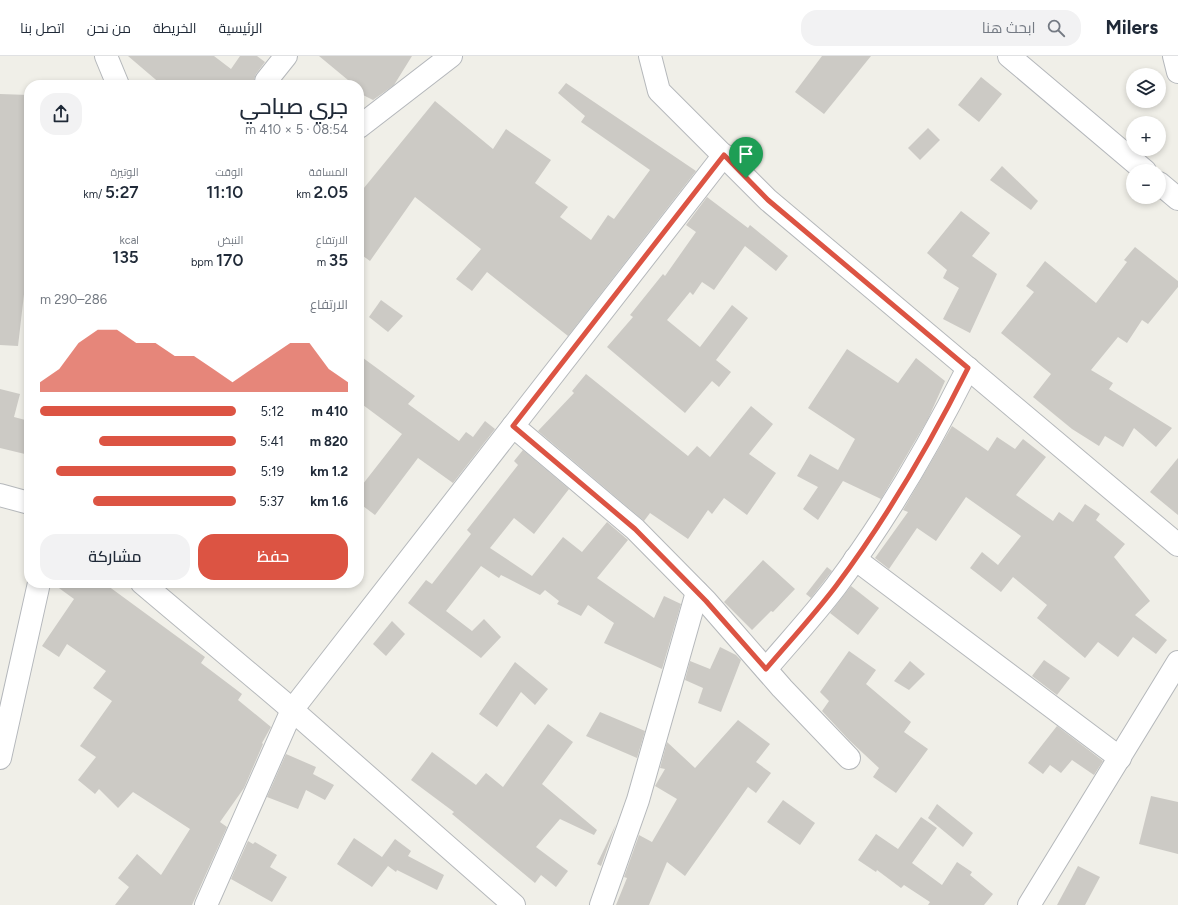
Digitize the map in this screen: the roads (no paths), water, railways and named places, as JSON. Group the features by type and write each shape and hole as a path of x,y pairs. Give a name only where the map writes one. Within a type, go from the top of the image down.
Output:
{"street":[{"path":"106,56 116,80"},
{"path":"267,80 286,56"},
{"path":"364,123 451,56"},
{"path":"650,56 659,91 768,200 1178,545"},
{"path":"1009,56 1137,164"},
{"path":"1174,56 1178,72"},
{"path":"206,905 292,710 724,155"},
{"path":"1166,189 1178,199"},
{"path":"766,669 836,586 855,559 936,433 968,368"},
{"path":"513,426 635,529 697,592 849,758"},
{"path":"0,495 24,502"},
{"path":"855,559 1120,758"},
{"path":"0,758 38,588"},
{"path":"148,588 292,710 514,905"},
{"path":"601,905 638,800 697,592"},
{"path":"1029,905 1178,662"}]}
